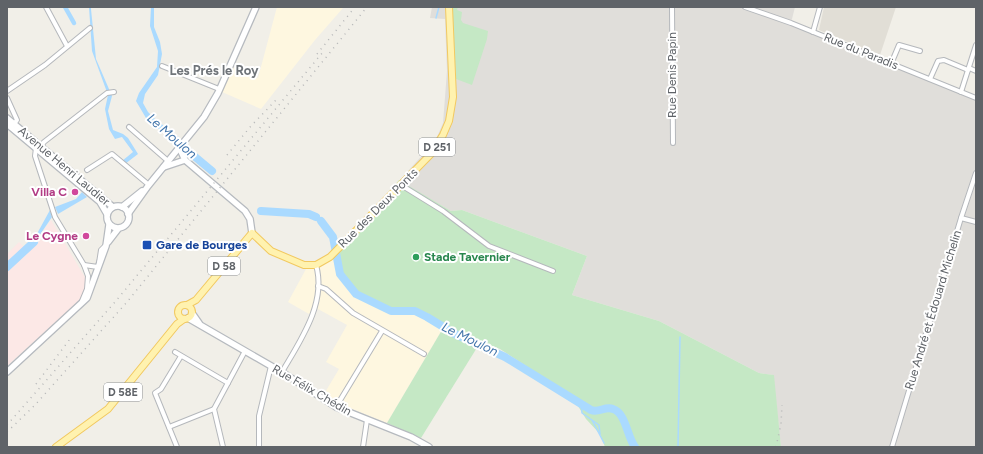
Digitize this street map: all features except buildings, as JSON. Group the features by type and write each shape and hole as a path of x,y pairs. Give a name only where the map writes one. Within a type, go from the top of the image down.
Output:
{"main road":[{"path":"128,214 148,185 204,117 219,90 256,7"},
{"name":"Rue des Deux Ponts","path":"316,265 330,257 434,151 441,141 449,121 453,98 449,7"},
{"name":"Avenue Henri Laudier","path":"7,118 100,202 108,214"},
{"name":"Avenue Henri Laudier","path":"7,124 113,207"},
{"path":"179,148 184,159 242,207 250,219 252,232 271,251 304,265 316,265"},
{"path":"169,160 184,159"},
{"path":"163,167 184,159"},
{"path":"106,246 109,224 107,219 108,214 113,207 123,206 142,193"},
{"path":"7,372 87,298 106,246 118,229 126,225 129,220 128,214 123,206"},
{"path":"109,224 118,229"},
{"name":"D 58","path":"187,313 252,232"},
{"name":"Rue Félix Chédin","path":"187,313 199,324 282,372 336,407 429,447"},
{"name":"D 58E","path":"56,447 108,409 187,313"}],"street":[{"path":"46,7 67,46"},
{"name":"Rue Denis Papin","path":"672,7 673,144"},
{"name":"Rue du Paradis","path":"745,7 813,32 976,98"},
{"path":"813,32 820,7"},
{"path":"7,91 46,65 90,28"},
{"path":"891,64 899,45 920,51"},
{"path":"961,92 976,45"},
{"path":"930,80 938,61 944,60 976,71"},
{"path":"162,66 219,90"},
{"path":"77,308 82,301 88,285 88,276 84,265 54,214 35,156 38,147 111,92"},
{"name":"Avenue Henri Laudier","path":"7,98 17,120 14,124"},
{"path":"129,127 169,160"},
{"path":"87,170 112,154 148,185"},
{"name":"Rue André et Édouard Michelin","path":"892,447 960,218 976,173"},
{"path":"79,179 83,174"},
{"path":"401,185 443,211 489,246 553,271"},
{"path":"960,218 976,222"},
{"path":"84,265 98,266"},
{"path":"282,372 312,316 318,286 316,265"},
{"path":"318,286 326,289 353,314 424,354"},
{"path":"336,407 382,331"},
{"path":"169,427 214,408 246,351"},
{"path":"175,352 228,383"},
{"path":"178,447 155,393 161,389 181,356"},
{"path":"259,447 259,416 271,366"},
{"path":"214,408 223,447"},
{"path":"363,447 367,420"}],"shaded area":[{"path":"277,7 343,8 315,40 261,109 222,92 233,67 258,78"},
{"path":"432,7 795,7 791,23 976,98 976,447 781,447 773,375 759,373 659,321 572,295 587,256 462,210 451,211 399,181 437,137 443,123 447,71 445,19 430,18"},
{"path":"824,7 896,7 880,55 819,30"},
{"path":"51,220 86,279 84,294 79,301 7,366 7,254 19,242 28,251 36,244 35,242"},
{"path":"336,253 338,266 356,294 383,308 398,311 415,311 442,330 387,423 350,408 324,394 339,369 326,362 347,325 318,309 309,314 288,302 306,269 318,268 324,265"}],"green space":[{"path":"452,7 458,7 457,10 462,12 461,20 463,23 488,31 487,39 472,85 456,79"},
{"path":"399,180 451,211 462,210 587,256 572,295 659,321 759,373 774,375 781,447 605,447 600,434 586,419 578,406 562,396 529,368 500,349 460,333 427,313 391,311 356,294 340,274 336,253"},
{"path":"442,330 478,346 421,438 387,423"}],"water":[{"path":"89,7 91,7 96,59 112,96 108,111 113,130 128,138 138,154 125,164 122,161 133,152 122,137 115,139 109,129 105,109 108,95 92,51"},
{"path":"151,7 154,7 154,27 160,42 162,54 158,75 145,94 143,103 148,112 156,120 180,138 176,144 146,118 136,101 139,93 157,67 158,51 150,26"},
{"path":"82,192 87,197 58,214 55,207 76,199"},
{"path":"50,210 52,217 35,242 36,243 28,251 26,249 33,241"}],"waterway":[{"path":"65,7 74,23"},
{"path":"436,18 439,7"},
{"name":"Le Moulon","path":"170,136 212,171"},
{"name":"Le Moulon","path":"261,211 309,214 316,217"},
{"name":"Le Moulon","path":"321,221 333,237 340,274 356,294 391,311 415,311 455,334 505,357 591,410 597,411 610,408 617,411 624,420 632,443 635,447"},
{"path":"7,267 34,242"},
{"path":"678,447 680,337"},
{"path":"581,404 582,413 599,425 600,434"},
{"path":"592,420 604,443"}],"railway":[{"path":"317,54 355,7"},
{"path":"7,432 35,405 127,302 367,7"},
{"path":"7,425 115,302 323,52"},
{"path":"227,155 251,126 276,100"},
{"path":"36,384 70,339"},
{"path":"776,447 781,424 782,405"}],"place":[{"name":"Villa C","path":"75,192"},
{"name":"Le Cygne","path":"86,236"},
{"name":"Gare de Bourges","path":"147,245"},
{"name":"Stade Tavernier","path":"416,257"}],"district":[{"name":"Les Prés le Roy","path":"214,70"}]}
